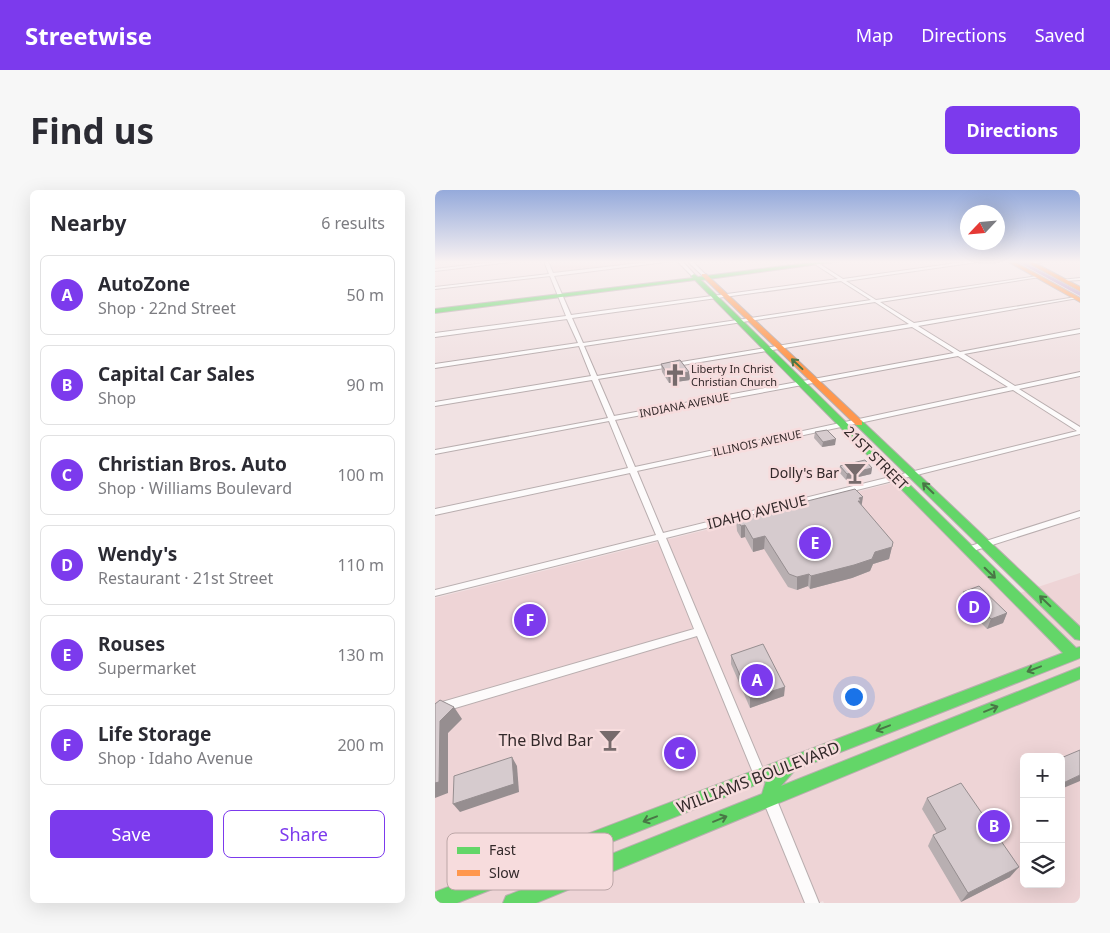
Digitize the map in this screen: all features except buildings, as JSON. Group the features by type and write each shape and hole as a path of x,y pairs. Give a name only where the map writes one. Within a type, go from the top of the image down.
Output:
{"street":[{"path":"435,310 557,294"},
{"path":"559,294 760,776"},
{"name":"21ST STREET","path":"717,294 744,320 779,347 1080,635"},
{"path":"435,335 740,294"},
{"path":"864,294 1080,431"},
{"path":"435,366 921,294"},
{"path":"435,404 593,376 913,325 1079,295"},
{"name":"21ST STREET","path":"744,320 767,349 967,550 1077,653"},
{"name":"INDIANA AVENUE","path":"435,452 1080,331"},
{"name":"ILLINOIS AVENUE","path":"435,512 1080,374"},
{"name":"IDAHO AVENUE","path":"435,593 1080,431"},
{"path":"967,550 1080,514"},
{"path":"435,709 699,631"},
{"name":"WILLIAMS BOULEVARD","path":"613,833 1077,653"},
{"path":"1056,682 1063,673 1080,666"},
{"name":"WILLIAMS BOULEVARD","path":"613,862 1080,673"},
{"path":"799,761 779,775 769,788 769,798 812,903"},
{"name":"WILLIAMS BOULEVARD","path":"435,902 466,890"},
{"name":"WILLIAMS BOULEVARD","path":"513,903 545,890"}],"shaded area":[{"path":"896,482 1008,597 1080,573 1080,903 824,903 823,901 818,903 435,903 435,598"}],"traffic: fast":[{"path":"435,311 570,294"},
{"path":"712,294 1073,654"},
{"path":"859,423 1080,635"},
{"path":"613,833 1080,652"},
{"path":"613,862 1080,673"},
{"path":"769,798 774,782 787,769"},
{"path":"435,902 466,890"},
{"path":"513,903 545,890"}],"traffic: slow":[{"path":"724,294 859,423"},
{"path":"1070,294 1080,300"}],"place":[{"name":"Liberty In Christ Christian Church","path":"675,375"},
{"name":"Dolly's Bar","path":"855,473"},
{"name":"Rouses","path":"815,543"},
{"name":"Wendy's","path":"974,607"},
{"name":"Life Storage","path":"530,620"},
{"name":"AutoZone","path":"757,680"},
{"name":"The Blvd Bar","path":"610,740"},
{"name":"Christian Bros. Auto","path":"680,753"},
{"name":"Capital Car Sales","path":"994,826"}]}
